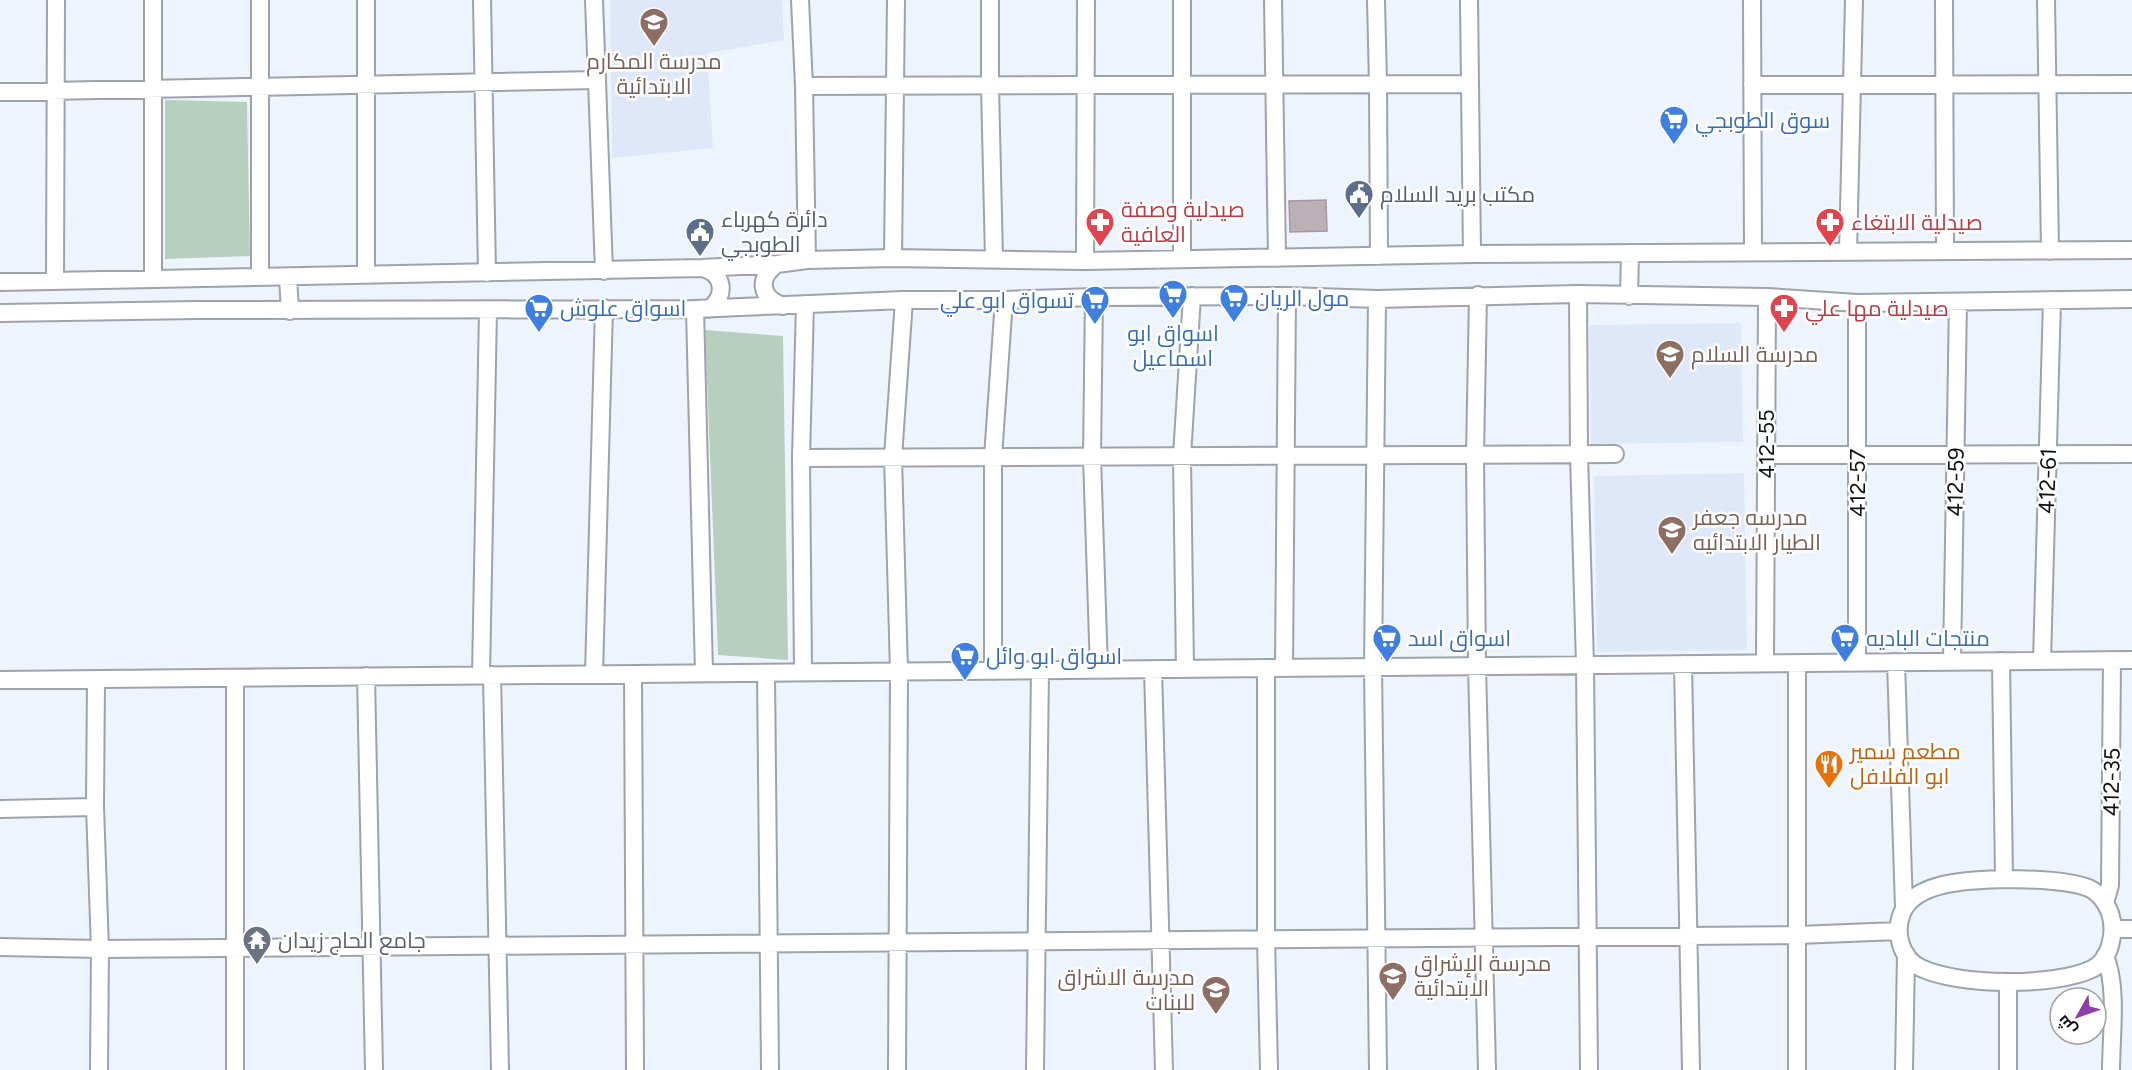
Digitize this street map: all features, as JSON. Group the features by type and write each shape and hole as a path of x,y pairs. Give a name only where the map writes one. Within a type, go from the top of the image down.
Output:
{"street":[{"path":"55,281 56,0"},
{"path":"153,0 153,279"},
{"path":"260,0 260,277"},
{"path":"366,0 366,275"},
{"path":"482,0 487,273"},
{"path":"594,0 604,271"},
{"path":"800,0 807,260"},
{"path":"893,258 896,0"},
{"path":"990,0 994,259"},
{"path":"1085,261 1086,0"},
{"path":"1182,0 1182,260"},
{"path":"1273,0 1277,258"},
{"path":"1376,0 1379,256"},
{"path":"1469,0 1472,254"},
{"path":"1752,0 1753,252"},
{"path":"1848,252 1854,0"},
{"path":"1944,0 1945,251"},
{"path":"2046,0 2050,250"},
{"path":"0,92 597,80"},
{"path":"804,86 1470,84"},
{"path":"1752,85 2132,84"},
{"path":"0,282 604,271 777,264 807,260 893,258 1085,261 1472,254 2132,250"},
{"path":"1629,296 1630,253"},
{"path":"777,264 764,278 764,287 767,296 774,303 783,306"},
{"path":"702,268 715,273 722,286 719,299 702,309"},
{"path":"288,277 290,311"},
{"path":"1578,294 1589,1070"},
{"path":"0,313 702,309 904,300 1192,296 1377,299 1578,294 1767,297 1857,303 2132,299"},
{"path":"1185,669 1182,456 1192,296"},
{"path":"1284,668 1287,296"},
{"path":"1478,296 1475,455 1477,666 1487,1070"},
{"path":"1094,297 1092,456 1099,670"},
{"name":"412-55","path":"1765,663 1767,297"},
{"path":"1377,299 1373,667 1378,1070"},
{"path":"897,1070 899,671 893,458 904,300"},
{"path":"993,670 993,457 1004,300"},
{"name":"412-61","path":"2042,661 2052,300"},
{"name":"412-59","path":"1952,662 1959,302"},
{"name":"412-57","path":"1857,303 1857,662"},
{"path":"803,672 801,458 805,304"},
{"path":"594,674 604,309"},
{"path":"702,309 704,673"},
{"path":"488,310 487,675 500,1070"},
{"path":"801,458 1616,454"},
{"path":"1766,455 2132,454"},
{"name":"412-35","path":"2105,903 2110,885 2112,660"},
{"path":"0,680 2132,660"},
{"path":"2001,661 2004,879"},
{"path":"1896,662 1904,907 1898,932 1906,954 1904,1070"},
{"path":"1797,663 1797,1070"},
{"path":"1683,664 1691,1070"},
{"path":"1266,668 1266,939 1269,1070"},
{"path":"1153,669 1164,1070"},
{"path":"1035,1070 1040,670"},
{"path":"766,673 771,1070"},
{"path":"633,674 635,1070"},
{"path":"366,676 374,1070"},
{"path":"235,678 233,948 235,1070"},
{"path":"96,679 94,807 100,949 99,1070"},
{"path":"0,809 94,807"},
{"path":"1904,907 1918,893 1927,889 1978,880 2049,881 2093,890 2105,903 2113,929 2110,947 2093,969 2040,980 2008,982 1975,980 1942,974 1921,968 1906,954"},
{"path":"2113,929 2132,929"},
{"path":"0,947 100,949 768,944 1898,932"},
{"path":"2105,956 2110,966 2113,987 2111,1070"},
{"path":"2008,982 2008,1070"}],"shaded area":[{"path":"610,0 782,0 784,40 707,53 713,148 612,158"},
{"path":"1741,323 1743,442 1591,444 1589,325"},
{"path":"1744,473 1747,650 1597,652 1594,476"}],"green space":[{"path":"165,100 247,102 250,256 165,259"},
{"path":"705,330 783,336 788,660 718,655"}],"building":[{"path":"1326,200 1327,231 1290,232 1289,201"}],"place":[{"name":"مدرسة المكارم الابتدائية","path":"654,48"},
{"name":"سوق الطوبجي","path":"1674,146"},
{"name":"مكتب بريد السلام","path":"1359,220"},
{"name":"صيدلية وصفة العافية","path":"1100,248"},
{"name":"صيدلية الابتغاء","path":"1830,248"},
{"name":"دائرة كهرباء الطوبجي","path":"700,258"},
{"name":"اسواق ابو اسماعيل","path":"1173,320"},
{"name":"مول الريان","path":"1234,324"},
{"name":"تسواق ابو علي","path":"1095,326"},
{"name":"اسواق علوش","path":"539,334"},
{"name":"صيدلية مها علي","path":"1784,334"},
{"name":"مدرسة السلام","path":"1670,380"},
{"name":"مدرسه جعفر الطيار الابتدائيه","path":"1672,556"},
{"name":"اسواق اسد","path":"1387,664"},
{"name":"منتجات الباديه","path":"1845,664"},
{"name":"اسواق ابو وائل","path":"965,682"},
{"name":"مطعم سمير ابو الفلافل","path":"1829,790"},
{"name":"جامع الحاج زيدان","path":"257,966"},
{"name":"مدرسة الإشراق الابتدائية","path":"1393,1002"},
{"name":"مدرسة الاشراق للبنات","path":"1216,1016"}]}
